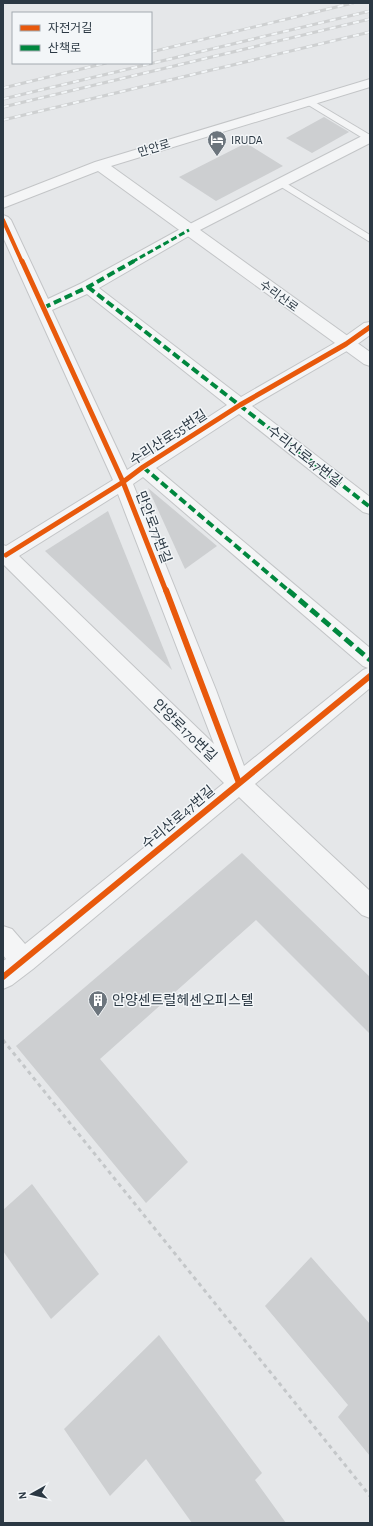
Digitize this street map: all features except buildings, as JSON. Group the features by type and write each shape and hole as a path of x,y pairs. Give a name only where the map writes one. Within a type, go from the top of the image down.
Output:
{"street":[{"name":"만안로","path":"3,203 100,165 370,83"},
{"path":"43,308 88,287 189,230 369,138"},
{"name":"수리산로","path":"100,165 370,360"},
{"name":"만안로77번길","path":"3,220 104,436 205,690 239,783"},
{"path":"88,287 240,405"},
{"name":"수리산로55번길","path":"4,553 123,482 143,467 240,405 346,344 370,327"},
{"name":"수리산로47번길","path":"240,405 370,507"},
{"path":"143,467 370,660"},
{"name":"안양로170번길","path":"4,553 239,783 370,906"},
{"name":"수리산로47번길","path":"3,977 370,676"},
{"path":"3,937 24,961"}],"lane":[{"path":"308,101 369,138"},
{"path":"281,183 370,239"}],"path":[{"path":"3,1040 370,1496"}],"railway":[{"path":"152,52 353,3"},
{"path":"152,63 370,11"},
{"path":"3,107 370,19"},
{"path":"3,120 370,32"},
{"path":"3,88 102,64"},
{"path":"3,99 149,64"}],"marked path":[{"path":"43,308 88,287 189,230"},
{"path":"88,287 370,507"},
{"path":"143,467 370,660"}],"cycle path":[{"path":"3,220 123,482 205,690 239,783"},
{"path":"6,555 123,482 143,467 240,405 346,344 370,327"},
{"path":"3,977 370,676"}],"place":[{"name":"IRUDA","path":"217,157"},
{"name":"안양센트럴헤센오피스텔","path":"98,1017"}]}
